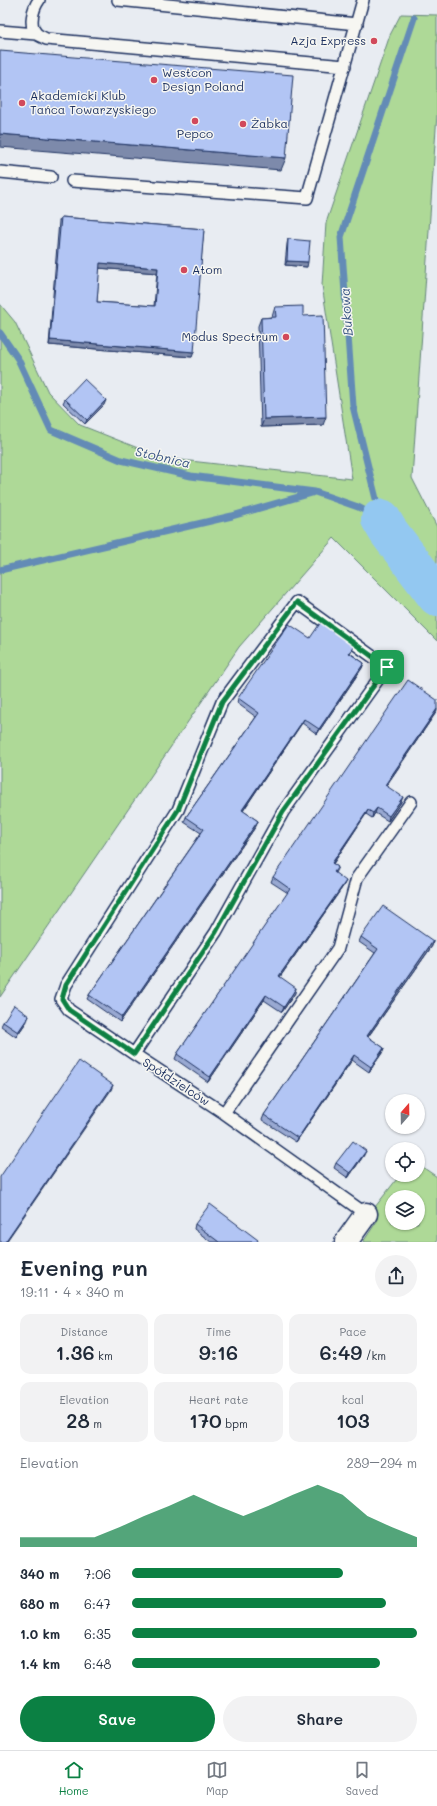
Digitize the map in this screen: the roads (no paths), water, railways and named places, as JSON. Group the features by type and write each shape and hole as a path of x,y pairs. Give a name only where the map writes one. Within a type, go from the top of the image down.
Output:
{"street":[{"name":"Spółdzielców","path":"346,1242 366,1214"}],"lane":[{"path":"36,34 33,27 33,19 34,7 38,0"},
{"path":"118,0 357,24"},
{"path":"72,181 307,198 363,0"},
{"path":"0,31 36,34 46,38 345,66"},
{"path":"0,172 51,176"},
{"name":"Spółdzielców","path":"134,1054 216,932 283,812 387,667 297,602 222,702 178,810 66,985 62,999 69,1010 134,1054 224,1113 366,1214"},
{"path":"224,1113 338,948 357,878 411,802"}],"waterway":[{"name":"Bukowa","path":"381,519 353,406 341,237 414,18"},
{"name":"Stobnica","path":"0,333 18,359 51,430 121,460 191,476 315,492 358,507 381,519"},
{"path":"0,570 232,516 312,493"},
{"name":"Bukowa","path":"381,519 388,531 437,596"}],"place":[{"name":"Azja Express","path":"374,41"},
{"name":"Westcon Design Poland","path":"154,80"},
{"name":"Akademicki Klub Tańca Towarzyskiego","path":"22,103"},
{"name":"Pepco","path":"195,121"},
{"name":"Żabka","path":"243,124"},
{"name":"Atom","path":"184,270"},
{"name":"Modus Spectrum","path":"286,337"}]}
